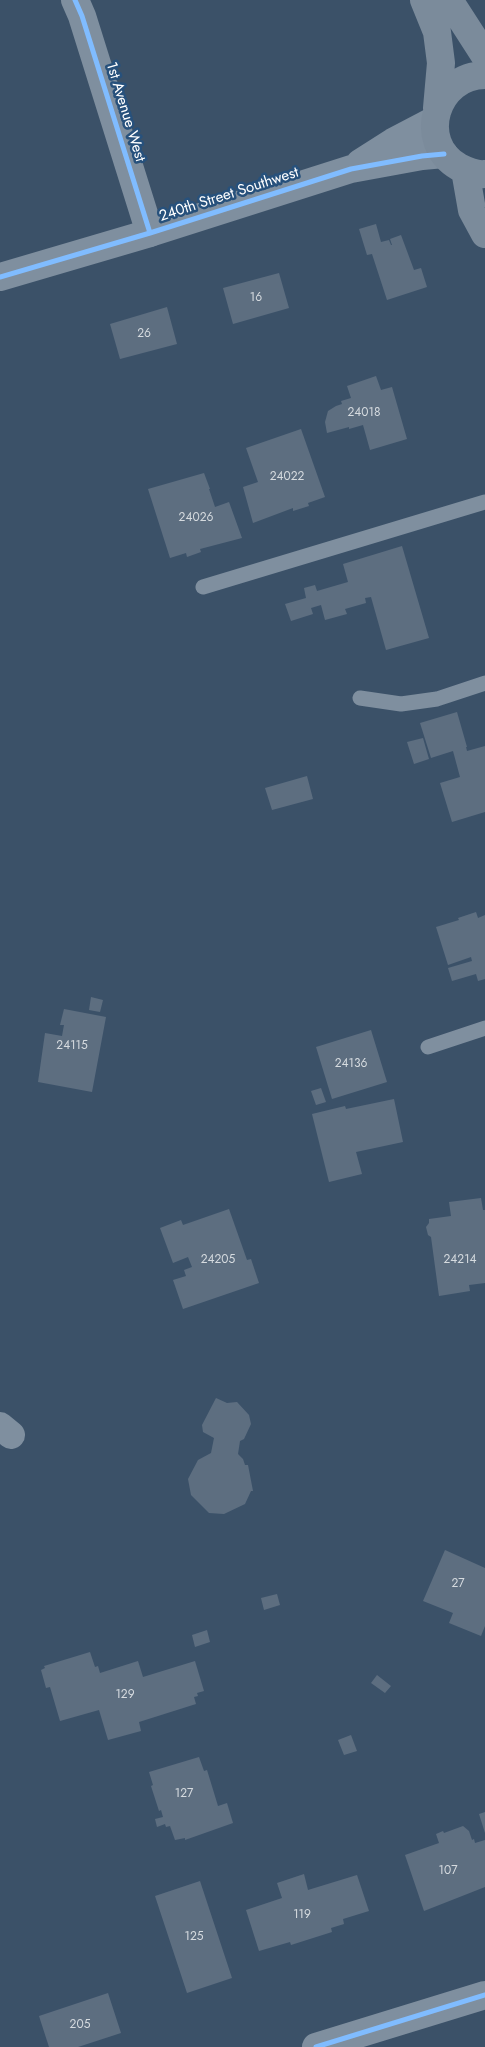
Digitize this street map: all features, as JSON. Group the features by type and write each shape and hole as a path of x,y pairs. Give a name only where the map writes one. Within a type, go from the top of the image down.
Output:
{"main road":[{"path":"424,0 437,32 441,64 436,115 438,144 465,166 472,210 485,234"},
{"path":"449,0 485,56"},
{"path":"436,115 443,96 454,85 467,77 485,75"}],"street":[{"name":"1st Avenue West","path":"75,0 82,16 150,233"},
{"path":"350,169 436,115"},
{"path":"350,169 422,156 465,166"},
{"name":"240th Street Southwest","path":"0,277 150,233 350,169"},
{"path":"316,2047 485,1995"}],"lane":[{"path":"203,587 485,502"},
{"path":"360,698 401,704 436,699 485,683"},
{"path":"428,1046 485,1028"}],"building":[{"path":"376,224 381,242 389,240 392,245 390,239 401,235 414,270 421,268 427,287 387,300 372,254 367,255 359,229"},
{"path":"279,273 289,308 233,324 223,288"},
{"path":"167,307 177,344 120,359 110,324"},
{"path":"376,376 381,390 392,387 407,439 370,450 363,425 327,433 325,422 328,411 342,404 341,401 351,398 347,386"},
{"path":"301,429 325,497 308,503 309,506 293,511 293,508 253,523 243,487 258,482 246,448"},
{"path":"204,473 215,507 229,502 242,538 200,549 201,552 187,557 186,553 170,558 148,489"},
{"path":"402,546 429,638 386,650 371,597 365,598 366,603 345,609 347,614 325,620 321,605 311,608 313,614 291,621 285,604 306,598 304,588 315,585 317,591 348,582 343,564"},
{"path":"457,712 467,751 485,746 485,812 452,822 440,783 460,777 453,751 431,758 420,723"},
{"path":"423,738 429,759 414,764 407,742"},
{"path":"307,776 313,799 272,810 265,788"},
{"path":"476,912 478,918 485,915 485,979 478,981 476,974 452,981 448,968 472,961 471,957 448,965 436,927 459,920 458,918"},
{"path":"91,997 103,1000 100,1012 89,1010"},
{"path":"64,1009 106,1017 92,1092 38,1082 45,1033 62,1036 64,1025 60,1025"},
{"path":"371,1030 387,1082 332,1099 316,1047"},
{"path":"321,1088 326,1102 316,1105 311,1091"},
{"path":"394,1099 403,1142 356,1152 362,1174 329,1182 312,1114 345,1106 346,1109"},
{"path":"481,1198 483,1210 485,1210 485,1283 469,1285 470,1291 439,1296 431,1237 428,1235 426,1227 429,1219 451,1216 449,1202"},
{"path":"229,1209 247,1260 251,1259 259,1283 183,1309 173,1280 186,1276 184,1270 192,1267 188,1257 173,1263 160,1228 181,1220 183,1225"},
{"path":"216,1398 227,1403 237,1402 249,1415 251,1424 244,1439 240,1441 238,1454 243,1459 245,1465 248,1465 253,1491 251,1491 245,1504 224,1514 209,1513 191,1495 188,1479 198,1460 211,1453 214,1438 203,1432 202,1425"},
{"path":"445,1550 485,1568 485,1626 481,1636 449,1623 453,1613 423,1601"},
{"path":"277,1594 280,1605 264,1610 261,1598"},
{"path":"207,1630 210,1642 195,1647 192,1635"},
{"path":"90,1652 95,1667 98,1666 100,1673 138,1661 143,1677 195,1661 204,1691 197,1693 198,1696 194,1697 196,1704 139,1722 141,1731 108,1740 99,1710 60,1721 50,1687 46,1688 41,1670 45,1668 44,1666"},
{"path":"377,1675 391,1686 385,1693 371,1683"},
{"path":"351,1735 357,1751 344,1755 338,1740"},
{"path":"199,1757 204,1771 207,1770 218,1806 227,1803 233,1823 185,1840 185,1838 175,1840 170,1826 166,1827 165,1824 157,1827 155,1819 163,1817 161,1810 159,1811 151,1786 153,1785 149,1772"},
{"path":"485,1812 485,1833 479,1814"},
{"path":"463,1826 469,1831 475,1843 485,1840 485,1887 424,1911 405,1855 439,1843 436,1834"},
{"path":"304,1874 308,1890 357,1875 369,1911 343,1919 344,1924 331,1928 332,1932 291,1945 290,1942 259,1951 246,1910 282,1898 277,1883"},
{"path":"200,1881 232,1978 187,1993 155,1896"},
{"path":"108,1993 121,2033 78,2047 49,2047 39,2016"}],"cycle path":[{"path":"75,0 82,16 150,233"},
{"path":"0,277 150,233 351,169 422,156 444,154"},
{"path":"316,2047 485,1995"}]}
